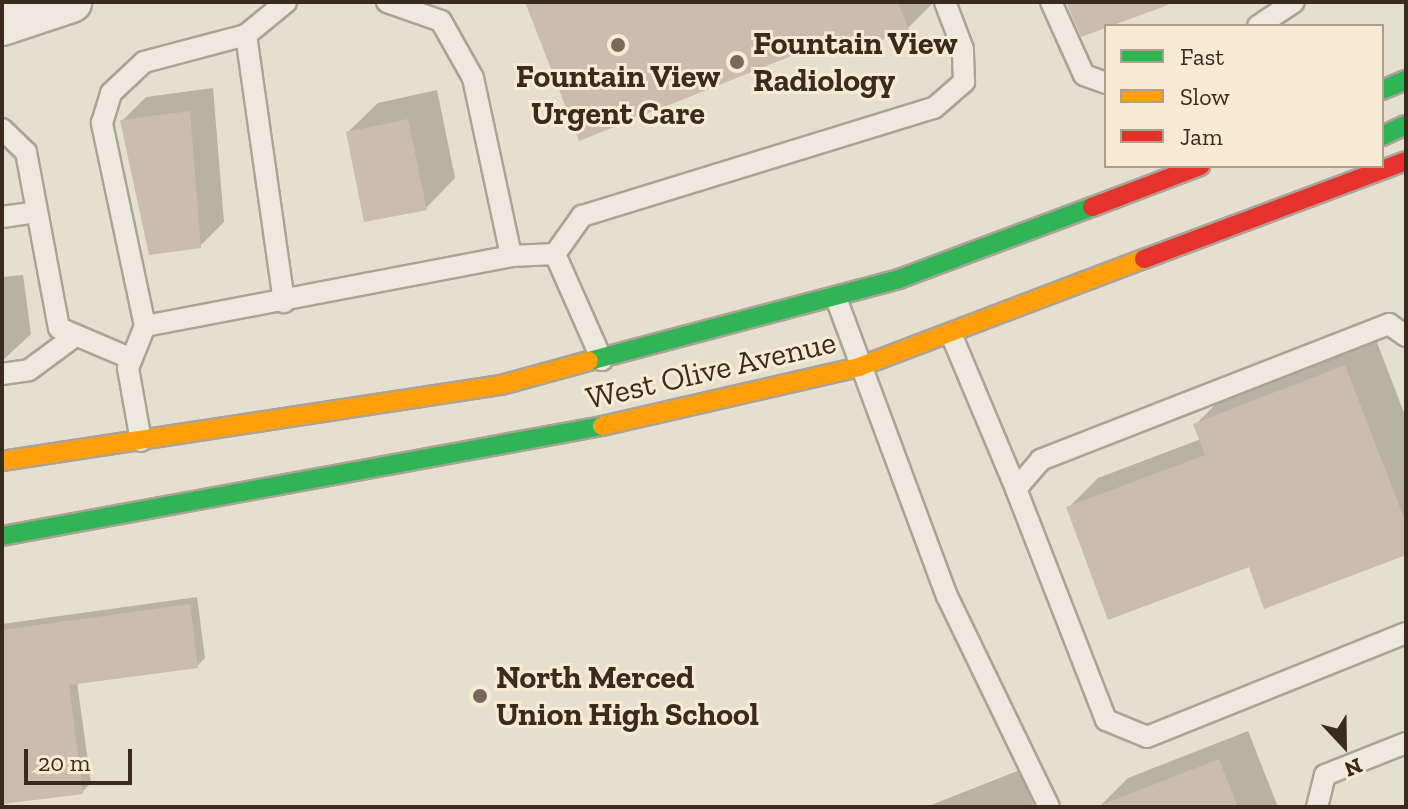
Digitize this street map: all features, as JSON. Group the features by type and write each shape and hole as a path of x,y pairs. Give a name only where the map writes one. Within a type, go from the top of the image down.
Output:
{"main road":[{"path":"1384,89 1406,80"},
{"path":"1384,135 1406,125"},
{"name":"West Olive Avenue","path":"2,536 572,433 859,367 1259,222 1406,161"},
{"name":"West Olive Avenue","path":"2,461 501,385 836,298 1194,168"},
{"path":"1259,222 1290,182"}],"street":[{"path":"2,25 71,2"}],"lane":[{"path":"141,441 132,359 145,326 102,123 111,93 144,62 246,35 286,2"},
{"path":"387,2 441,21 473,78 511,256"},
{"path":"555,254 582,216 934,108 964,82 963,49 945,2"},
{"path":"1051,2 1084,75 1104,82"},
{"path":"1261,24 1294,2"},
{"path":"246,35 284,302"},
{"path":"2,129 26,152 59,328 71,339 132,359"},
{"path":"2,217 37,212"},
{"path":"145,326 284,302 511,256 555,254"},
{"path":"555,254 602,360"},
{"path":"836,298 859,367 947,596 1049,807"},
{"path":"1016,489 1041,460 1070,448 1389,324 1406,336"},
{"path":"951,334 1016,489 1106,720 1147,737 1406,633"},
{"path":"2,374 29,370 71,339"},
{"path":"1317,807 1325,775 1406,743"}],"building":[{"path":"525,2 898,2 909,30 851,52 844,35 579,141"},
{"path":"1066,2 1167,2 1168,5 1116,24 1104,24 1104,29 1081,37"},
{"path":"190,111 201,248 149,255 120,120"},
{"path":"408,119 427,210 364,222 346,132"},
{"path":"1345,365 1406,523 1406,555 1264,609 1249,567 1108,620 1066,507 1205,455 1193,424"},
{"path":"190,604 198,668 69,685 83,794 2,804 2,630"},
{"path":"1219,759 1238,807 1101,805"}],"traffic: fast":[{"path":"1384,89 1406,80"},
{"path":"1384,135 1406,125"},
{"path":"589,361 899,279 1092,207"},
{"path":"2,536 602,426"}],"traffic: slow":[{"path":"602,426 859,367 1144,259"},
{"path":"2,461 501,385 589,361"}],"traffic: jam":[{"path":"1144,259 1406,161"},
{"path":"1092,207 1195,168"}],"place":[{"name":"Fountain View Urgent Care","path":"618,45"},
{"name":"Fountain View Radiology","path":"737,62"},
{"name":"North Merced Union High School","path":"480,696"}]}
